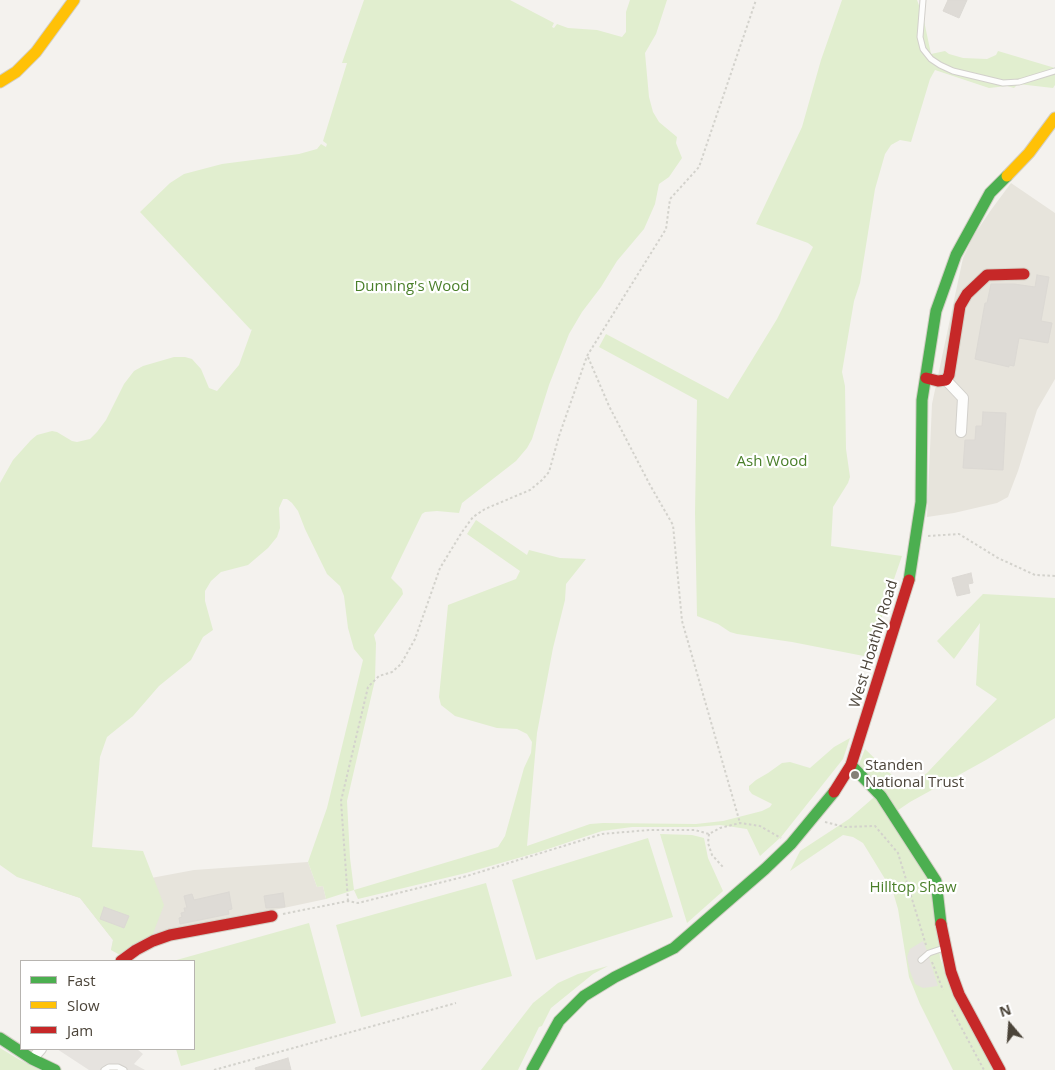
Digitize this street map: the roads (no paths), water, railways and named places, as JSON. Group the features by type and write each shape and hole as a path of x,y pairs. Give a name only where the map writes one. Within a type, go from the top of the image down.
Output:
{"street":[{"path":"0,82 16,72 36,52 74,0"},
{"name":"West Hoathly Road","path":"532,1070 559,1021 584,996 614,977 674,948 791,844 832,795 851,765 912,572 921,502 922,400 936,311 956,255 990,193 1029,153 1055,118"},
{"path":"926,378 938,381 946,380 950,375 960,306 967,294 987,275 1024,274"},
{"path":"946,380 963,398 961,432"},
{"path":"851,765 880,796 936,881 944,948 951,972 959,994 1000,1070"},
{"path":"122,960 153,941 170,935 272,916"},
{"path":"0,1038 32,1059 55,1070"},
{"path":"32,1059 40,1050"}],"lane":[{"path":"923,0 920,37 923,49 931,59 940,65 953,71 1003,83 1019,82 1055,71"},
{"path":"920,960 929,953 944,948"},
{"path":"104,1070 109,1067 118,1067 124,1070"}],"place":[{"name":"Standen National Trust","path":"855,775"}],"park label":[{"name":"Dunning's Wood","path":"412,287"},
{"name":"Ash Wood","path":"772,462"},
{"name":"Hilltop Shaw","path":"913,888"}]}
